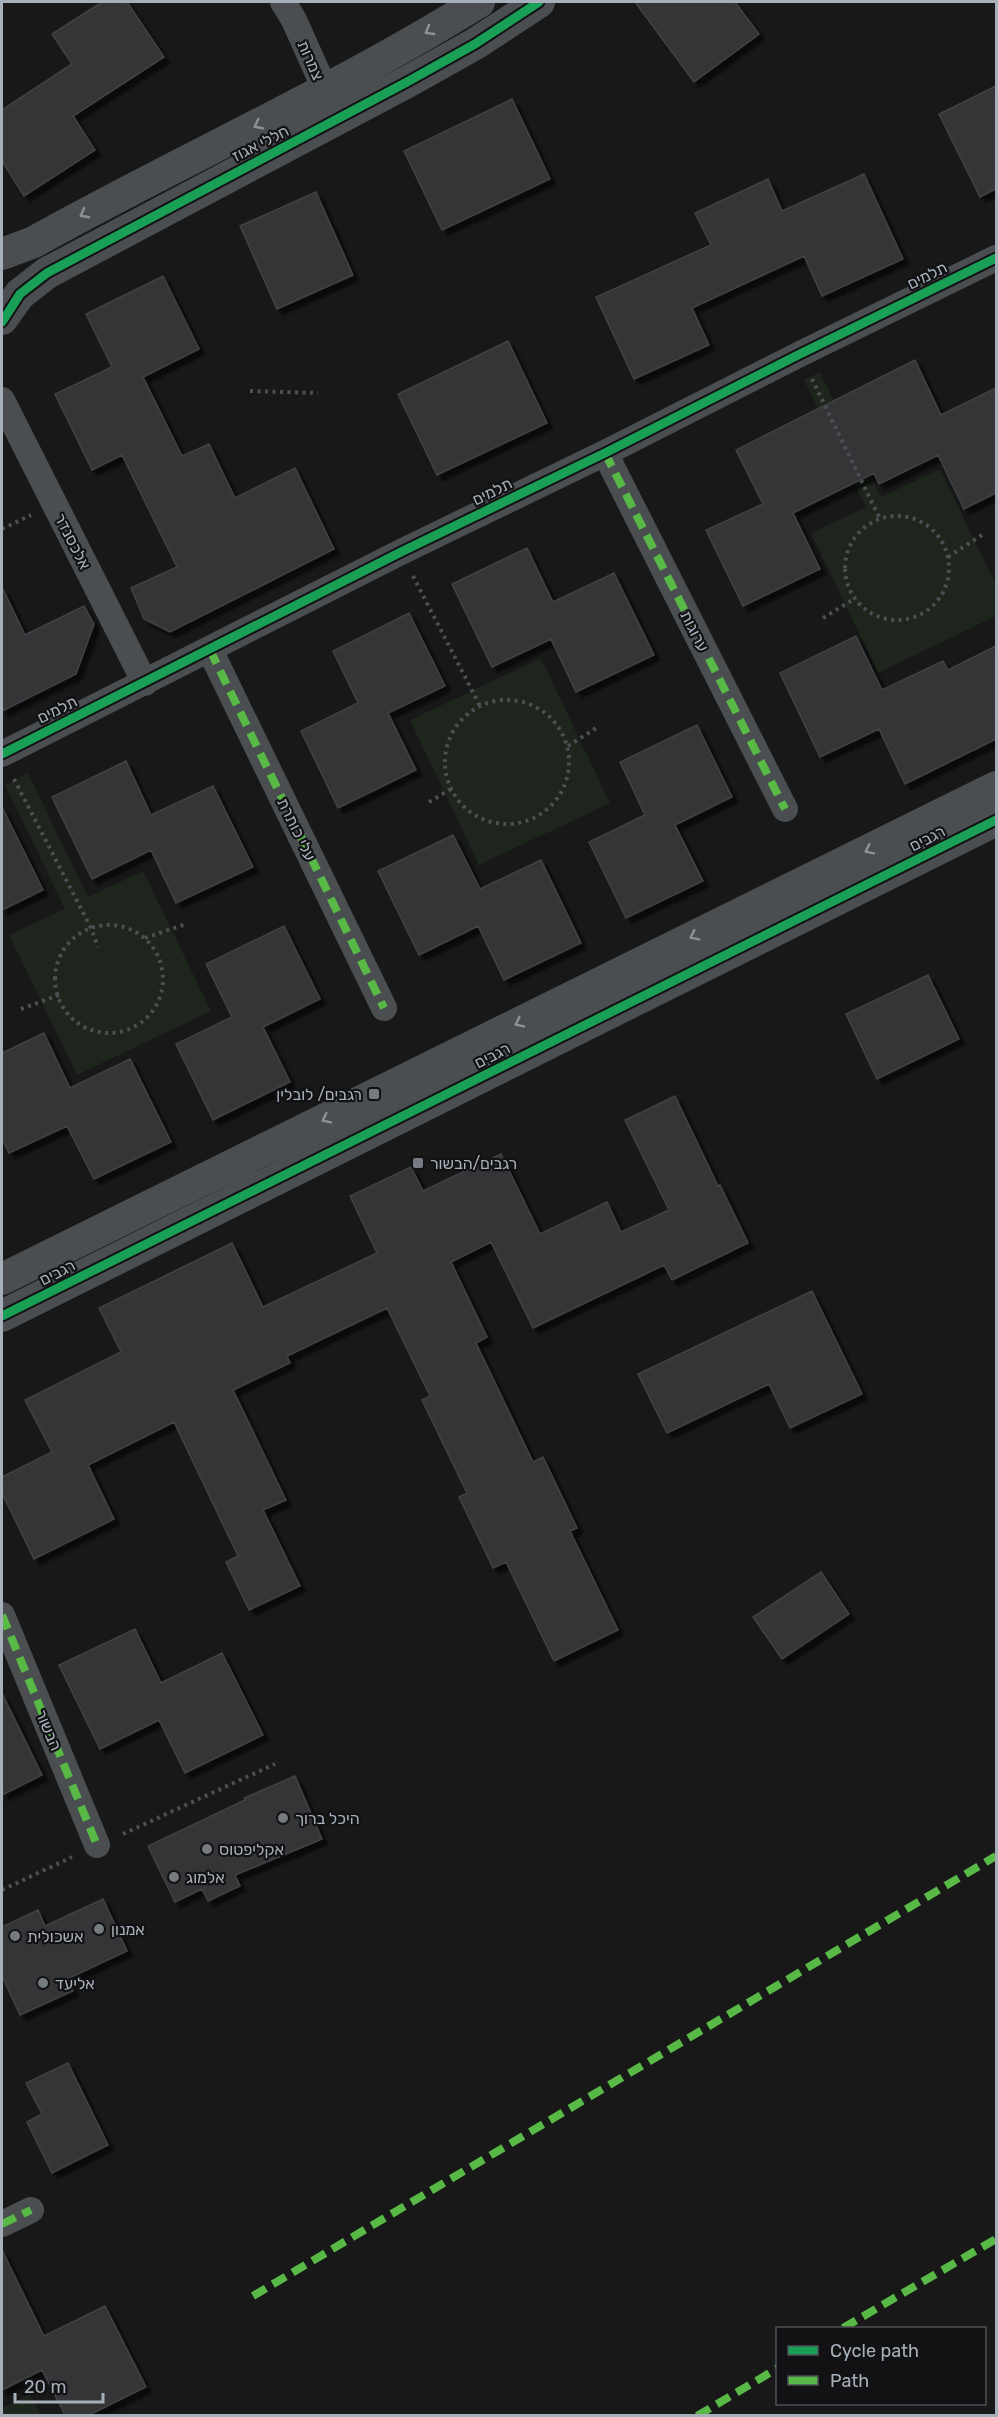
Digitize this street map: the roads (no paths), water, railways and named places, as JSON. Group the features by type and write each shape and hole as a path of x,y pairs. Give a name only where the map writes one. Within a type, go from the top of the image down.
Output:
{"street":[{"name":"צמרות","path":"283,2 294,20 338,119"},
{"name":"חללי אגוז","path":"2,254 34,242 324,89 479,2"},
{"name":"חללי אגוז","path":"2,312 20,294 47,273 475,44 539,2"},
{"name":"תלמים","path":"2,754 401,552 996,258"},
{"name":"אלכסנדר","path":"2,400 145,682"},
{"name":"ערוגות","path":"605,453 785,809"},
{"name":"עלי כותרת","path":"210,650 384,1008"},
{"name":"רגבים","path":"2,1279 996,787"},
{"name":"רגבים","path":"2,1316 996,820"},
{"name":"הבשור","path":"2,1615 97,1845"},
{"path":"2,2224 31,2210"}],"place":[{"name":"רגבים/ לובלין","path":"374,1094"},
{"name":"רגבים/הבשור","path":"418,1163"},
{"name":"היכל ברוך","path":"283,1818"},
{"name":"אקליפטוס","path":"207,1849"},
{"name":"אלמוג","path":"174,1877"},
{"name":"אמנון","path":"99,1929"},
{"name":"אשכולית","path":"15,1936"},
{"name":"אליעד","path":"43,1983"}]}
